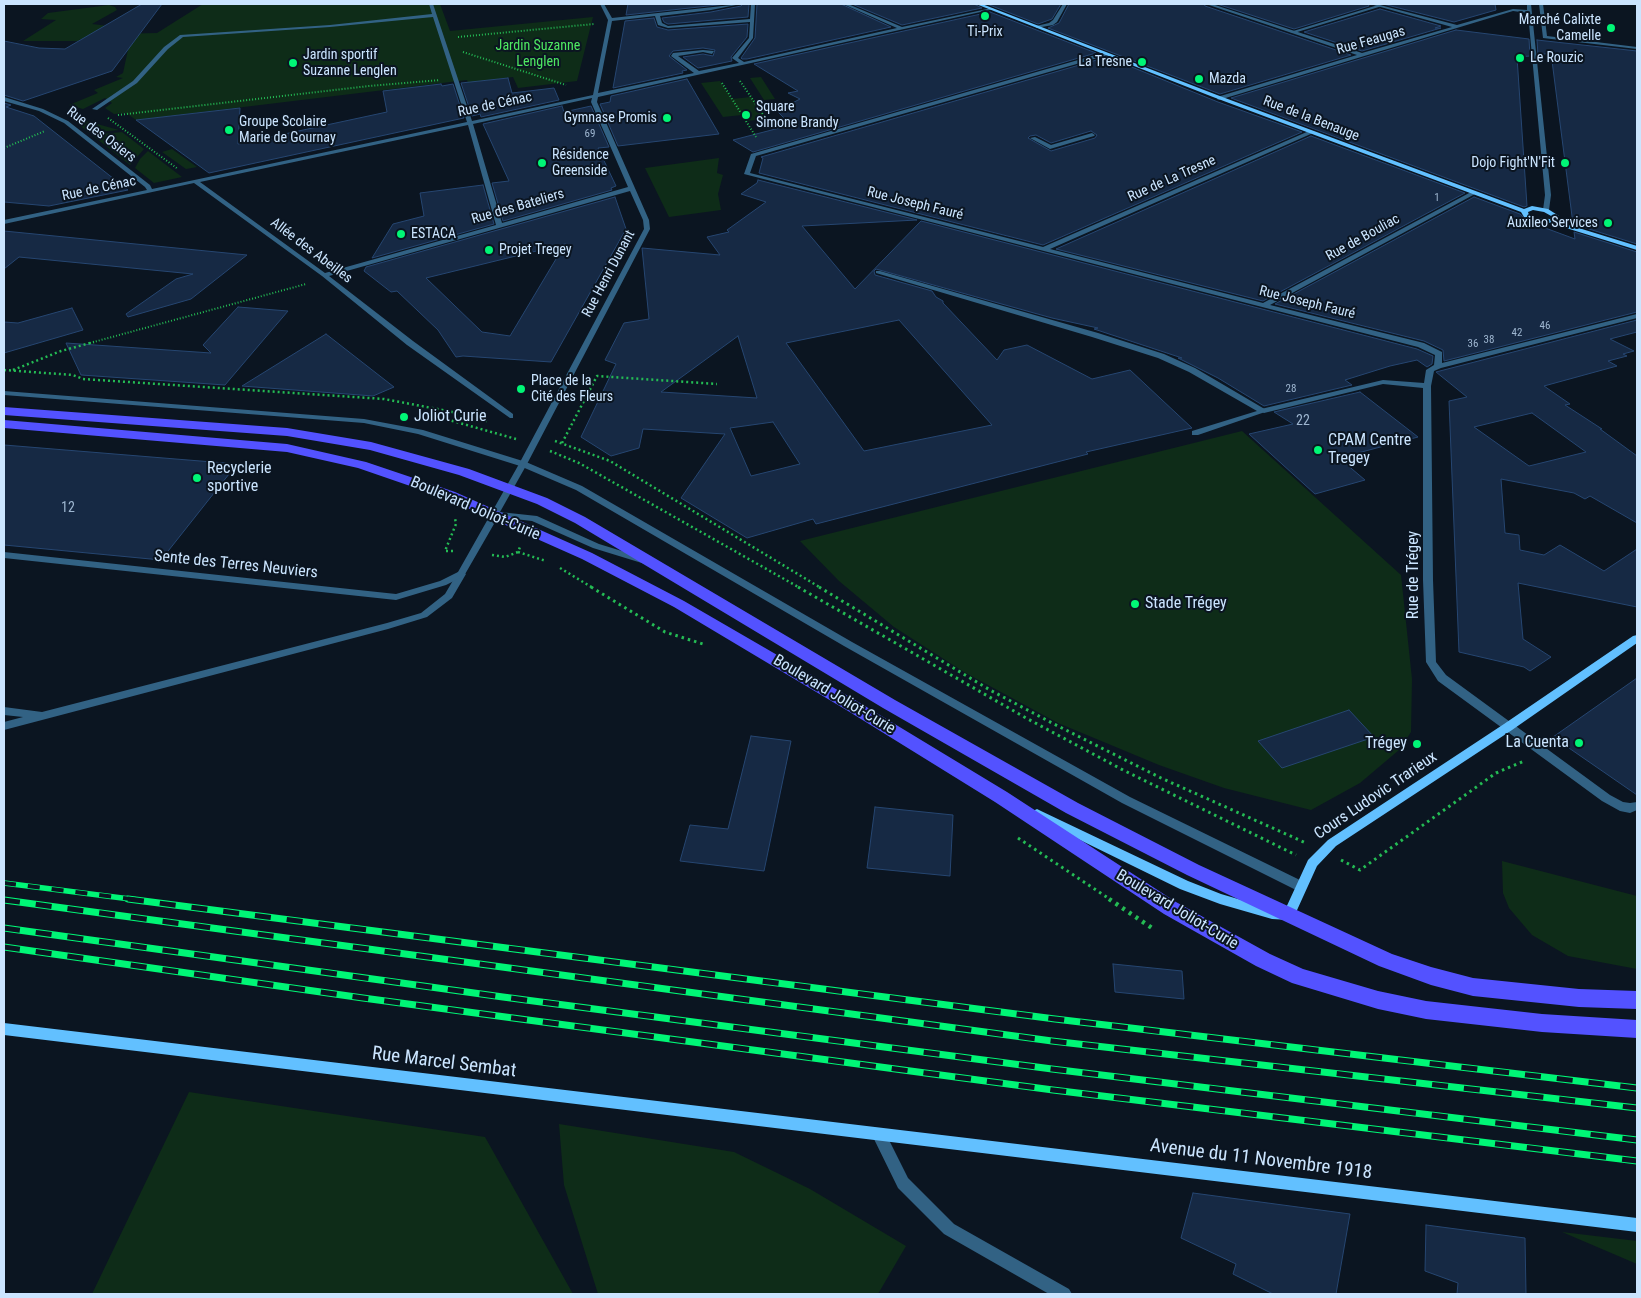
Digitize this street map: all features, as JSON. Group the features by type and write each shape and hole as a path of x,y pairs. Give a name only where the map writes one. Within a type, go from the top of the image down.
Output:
{"main road":[{"name":"Rue de la Benauge","path":"978,4 1219,98 1473,193 1524,211 1532,208 1546,210"},
{"path":"1546,210 1556,216 1551,221"},
{"name":"Rue de la Benauge","path":"1524,211 1526,216 1534,220 1551,221 1637,248"},
{"name":"Boulevard Joliot-Curie","path":"4,411 212,425 330,439 371,446 421,459 508,488 580,520 816,662 1022,781 1193,870 1386,960 1431,976 1464,984 1541,995 1637,1000"},
{"name":"Boulevard Joliot-Curie","path":"4,424 287,448 362,465 450,495 587,556 680,604 1001,797 1170,908 1263,960 1299,977 1378,1000 1426,1010 1542,1023 1637,1029"},
{"name":"Cours Ludovic Trarieux","path":"1289,915 1300,886 1312,863 1332,843 1508,727 1637,638"},
{"path":"1001,797 1103,844 1184,885 1220,899 1264,912 1289,915"},
{"name":"Rue Marcel Sembat","path":"4,1029 879,1135"},
{"name":"Avenue du 11 Novembre 1918","path":"879,1135 1637,1225"}],"street":[{"path":"431,4 470,123 499,225"},
{"path":"602,4 610,21 739,4"},
{"path":"743,63 735,58 751,38 753,4"},
{"path":"845,4 902,28"},
{"path":"1038,28 1055,21 1065,4"},
{"path":"1208,4 1362,55"},
{"path":"1372,4 1458,27"},
{"path":"1529,4 1548,195 1546,210"},
{"path":"1541,4 1545,37"},
{"path":"1292,32 1380,6"},
{"name":"Rue de Cénac","path":"4,222 992,9"},
{"name":"Rue Feaugas","path":"1219,98 1513,10 1530,12"},
{"path":"96,109 135,82 166,48 182,36 330,26 434,14"},
{"path":"657,15 660,24 668,27 752,20"},
{"name":"Rue Henri Dunant","path":"4,726 388,626 424,615 449,596 522,464 647,229 646,220 594,102 610,21"},
{"path":"1532,36 1637,48"},
{"path":"698,73 673,55 703,51 712,52"},
{"name":"Rue Joseph Fauré","path":"1106,54 753,155 747,174 1421,345 1439,354 1438,366"},
{"name":"Rue des Osiers","path":"4,99 41,110 66,122 148,186 150,190"},
{"name":"Rue de La Tresne","path":"1044,249 1311,132"},
{"path":"1033,138 1050,147 1092,134"},
{"name":"Allée des Abeilles","path":"195,181 324,275 410,343 510,416"},
{"name":"Rue des Bateliers","path":"324,275 632,188"},
{"name":"Rue de Bouliac","path":"1264,305 1473,193"},
{"path":"878,272 1087,332 1161,356 1223,387 1264,411"},
{"path":"1438,366 1637,316"},
{"name":"Rue de Trégey","path":"1438,366 1430,370 1427,386 1428,590 1431,662 1442,678 1606,798 1620,806 1633,807"},
{"path":"1195,433 1264,411 1383,382 1427,386"},
{"path":"4,392 364,422 420,432 522,464 579,488 848,644 1126,800 1300,886"},
{"path":"493,514 534,518 596,546 656,564"},
{"name":"Sente des Terres Neuviers","path":"4,556 396,597 443,583 461,574"},
{"path":"4,711 44,715"},
{"path":"879,1135 903,1183 950,1229 1064,1294"}],"path":[{"path":"442,39 610,21"},
{"path":"447,54 467,52 560,83"},
{"path":"730,66 766,119"},
{"path":"195,181 106,117 369,86 455,78"},
{"path":"720,80 766,151"},
{"path":"10,371 61,351 299,287 324,275"},
{"path":"562,443 596,376 717,384"},
{"path":"518,552 555,564 665,632 708,646"},
{"path":"1224,820 1312,863"},
{"path":"1017,837 1155,930"}],"green space":[{"name":"Jardin sportif Suzanne Lenglen","path":"203,4 440,4 450,31 593,17 577,81 518,88 513,77 468,83 467,80 136,120 126,113 114,114 105,108 112,103 105,98 83,109 69,105 98,93 94,90 123,78 116,77 123,73 129,45 94,39 81,39 78,41 23,41 56,20 41,19 48,13 109,5 117,10 92,24 109,26 115,34 157,33"},
{"path":"761,77 775,99 764,100 750,78"},
{"path":"720,81 732,99 751,97 766,119 746,121 742,115 723,117 701,83"},
{"path":"81,121 119,130 89,133 77,123"},
{"path":"122,132 144,149 130,165 92,135"},
{"path":"172,149 197,167 186,169 162,152"},
{"path":"148,151 182,177 154,183 135,168"},
{"path":"719,158 717,173 723,175 718,194 721,210 669,217 645,168"},
{"name":"Stade Trégey","path":"1242,431 1401,575 1412,679 1411,732 1399,750 1360,783 1311,810 1224,788 1159,765 1058,723 964,672 894,627 839,581 800,541"},
{"path":"1502,861 1637,896 1637,969 1568,956 1532,935 1509,908 1503,893"},
{"path":"189,1092 485,1137 573,1294 92,1294"},
{"path":"559,1124 734,1152 810,1189 906,1246 878,1294 598,1294 564,1185"},
{"path":"1562,1232 1637,1241 1637,1264"}],"building":[{"path":"142,4 162,4 112,71 23,101 4,95 4,41 39,48 65,49"},
{"path":"628,4 726,4 626,15"},
{"path":"749,4 748,17 668,24 662,18 711,12"},
{"path":"757,4 841,4 891,27 742,59 755,38"},
{"path":"852,4 974,4 982,8 902,25"},
{"path":"987,4 1061,4 1052,19 1038,24"},
{"path":"1069,4 1204,4 1205,6 1351,55 1220,94 1048,28 1059,23"},
{"path":"1217,4 1368,4 1369,6 1294,29"},
{"path":"1383,4 1495,4 1496,10 1454,22"},
{"path":"1380,9 1441,26 1435,28 1441,28 1362,51 1304,32"},
{"path":"990,12 1096,53 753,152 733,140 791,125 777,111 800,99 788,93 798,91 754,64"},
{"path":"654,18 657,27 668,30 748,24 747,37 731,57 732,61 698,68 683,57 703,54 713,56 715,50 703,48 673,51 669,56 687,70 682,71 683,73 613,88 625,21"},
{"path":"1456,30 1529,39 1530,56 1517,57 1527,206 1524,207 1231,98"},
{"path":"1537,40 1637,51 1637,244 1573,224 1551,53 1538,55"},
{"path":"1107,57 1218,102 1302,132 1043,245 759,173 763,158 761,157","holes":["1091,131 1097,135 1095,138 1051,151 1028,138 1036,135 1051,143"]},
{"path":"508,78 512,93 554,88 559,100 481,117 480,114 472,116 461,83"},
{"name":"Gymnase Promis","path":"687,79 719,134 618,146 600,104 610,102 611,96"},
{"path":"441,84 442,86 453,84 464,118 209,173 136,120 240,108 238,144 387,112 383,91"},
{"path":"4,103 11,105 6,107 34,116 128,190 49,206 4,202"},
{"name":"Résidence Greenside","path":"562,106 564,112 591,106 609,147 598,148 616,186 611,188 612,190 503,221 492,183 509,181 483,124"},
{"path":"1311,136 1465,193 1263,301 1056,249"},
{"path":"758,180 917,220 802,226 855,289 921,221 1417,349 1433,356 1432,364 1427,367 1417,360 1390,366 1345,380 1352,385 1264,406 1218,378 1178,358 1182,358 1094,329 1098,328 1052,318 876,269 874,271 875,275 932,291 997,360 1004,350 1027,345 1092,379 1130,370 1192,428 1086,452 1088,454 816,524 813,519 747,538 681,498 725,434 643,429 639,448 611,456 581,437 616,364 605,360 624,323 649,319 642,248 720,255 707,237 729,232 727,230 766,202 741,194 757,183","holes":["899,320 992,425 864,451 786,343","738,336 757,398 661,392","773,422 800,464 751,476 730,428"]},
{"name":"ESTACA","path":"483,185 494,224 372,258 393,224 424,216 420,193"},
{"path":"615,197 626,229 551,362 456,357 438,330 397,291 391,292 364,271 366,267","holes":["565,244 510,336 482,332 426,278"]},
{"path":"1474,197 1520,214 1529,222 1575,239 1574,232 1637,252 1637,312 1444,361 1443,350 1424,341 1275,304"},
{"path":"4,231 247,255 191,299 128,317 126,314 176,279 193,274 19,257 4,269"},
{"path":"238,307 288,311 225,385 81,375 66,343 211,353 203,345"},
{"path":"72,308 83,330 4,353 4,322 18,323"},
{"path":"1637,320 1637,332 1610,339 1634,351 1623,354 1627,356 1608,361 1617,366 1544,386 1570,404 1565,405 1602,429 1600,429 1637,456 1637,523 1590,496 1585,499 1574,493 1501,479 1505,533 1519,535 1520,550 1544,555 1560,545 1604,571 1637,549 1637,607 1518,583 1523,639 1551,657 1530,671 1524,667 1459,652 1449,401 1467,397 1436,372","holes":["1532,413 1586,452 1529,466 1474,427"]},
{"path":"326,334 394,387 373,396 242,386"},
{"name":"CPAM Centre Tregey","path":"1360,392 1418,437 1339,458 1365,480 1315,494 1249,434 1293,424 1274,412"},
{"path":"4,445 237,464 161,560 4,545"},
{"path":"1637,678 1637,795 1553,737"},
{"path":"1349,710 1374,737 1282,768 1258,741"},
{"path":"751,736 791,741 764,871 680,861 690,825 728,829"},
{"path":"875,807 953,815 950,876 867,868"},
{"path":"1113,964 1182,971 1184,999 1115,992"},
{"path":"1193,1193 1350,1214 1336,1294 1273,1294 1233,1274 1236,1264 1181,1238"},
{"path":"1426,1225 1525,1238 1526,1294 1457,1294 1458,1283 1425,1271"}],"railway":[{"path":"4,883 138,900"},
{"path":"128,899 1055,1019 1637,1088"},
{"path":"6,900 4,900 1052,1041 1637,1108"},
{"path":"4,928 503,997 1052,1069 1637,1140"},
{"path":"4,947 363,998 1053,1090 1637,1161"}],"place":[{"name":"Ti-Prix","path":"985,16"},
{"name":"Marché Calixte Camelle","path":"1611,28"},
{"name":"Le Rouzic","path":"1520,58"},
{"name":"La Tresne","path":"1142,62"},
{"name":"Jardin sportif Suzanne Lenglen","path":"293,63"},
{"name":"Mazda","path":"1199,79"},
{"name":"Square Simone Brandy","path":"746,115"},
{"name":"Gymnase Promis","path":"667,118"},
{"name":"Groupe Scolaire Marie de Gournay","path":"229,130"},
{"name":"Résidence Greenside","path":"542,163"},
{"name":"Dojo Fight'N'Fit","path":"1565,163"},
{"name":"Auxileo Services","path":"1608,223"},
{"name":"ESTACA","path":"401,234"},
{"name":"Projet Tregey","path":"489,250"},
{"name":"Place de la Cité des Fleurs","path":"521,389"},
{"name":"Joliot Curie","path":"404,417"},
{"name":"CPAM Centre Tregey","path":"1318,450"},
{"name":"Recyclerie sportive","path":"197,478"},
{"name":"Stade Trégey","path":"1135,604"},
{"name":"La Cuenta","path":"1579,743"},
{"name":"Trégey","path":"1417,744"}],"park label":[{"name":"Jardin Suzanne Lenglen","path":"538,54"}]}
